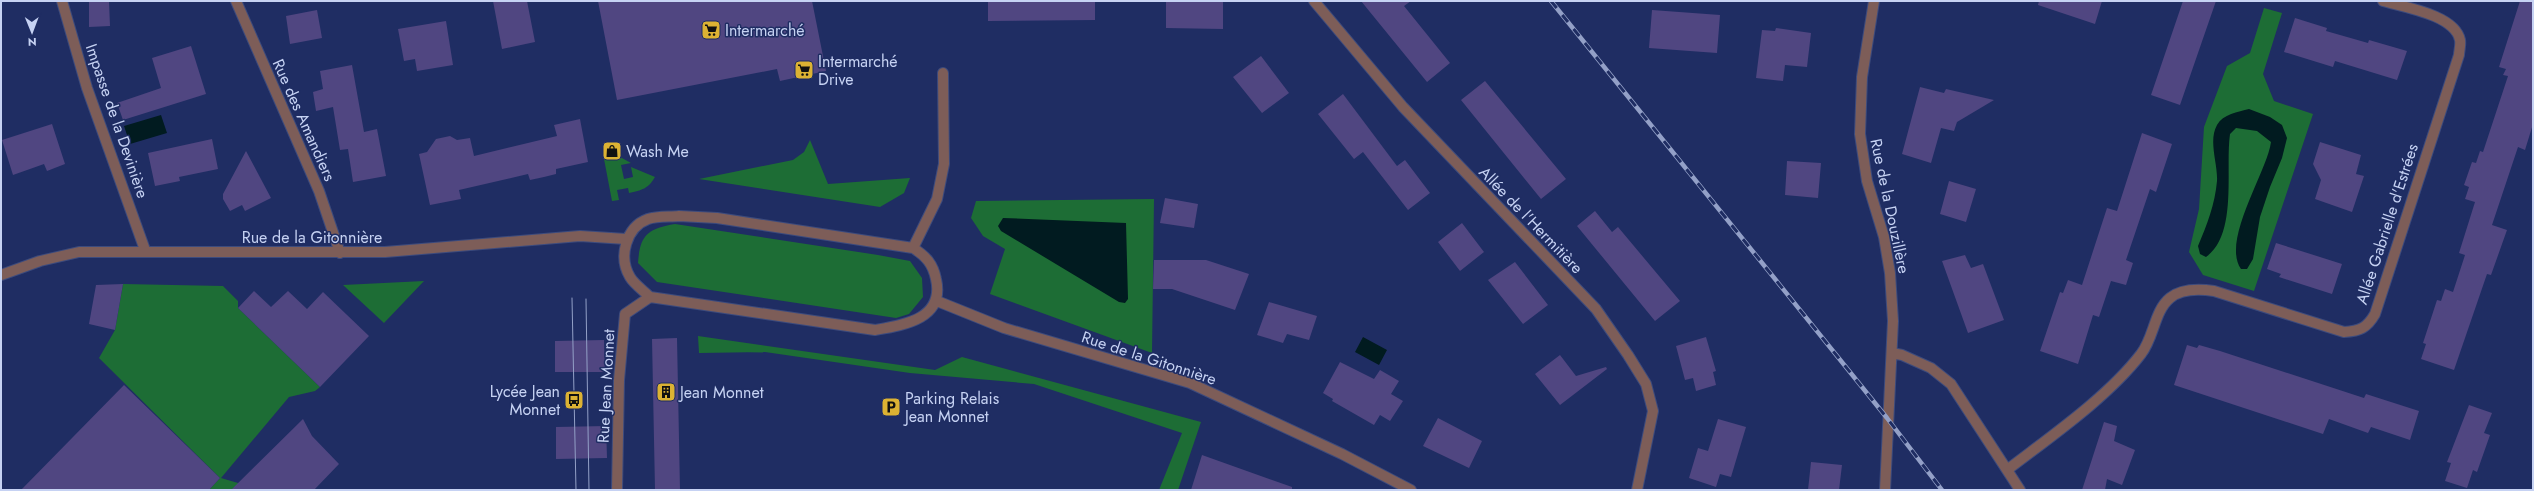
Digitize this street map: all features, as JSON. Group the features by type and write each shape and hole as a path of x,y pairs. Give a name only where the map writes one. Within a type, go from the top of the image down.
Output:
{"street":[{"name":"Impasse de la Devinière","path":"62,1 87,88 145,250"},
{"name":"Rue des Amandiers","path":"236,1 319,191 340,253"},
{"name":"Allée de l'Hermitière","path":"1314,1 1403,107 1596,309 1628,355 1646,384 1653,411 1637,490"},
{"name":"Rue de la Douzillère","path":"1874,1 1862,77 1860,134 1867,181 1884,237 1890,273 1892,354 1884,490"},
{"name":"Allée Gabrielle d'Estrées","path":"2007,470 2073,419 2134,362 2146,346 2162,308 2170,298 2182,291 2202,289 2214,291 2344,332 2363,329 2370,323 2375,314 2459,55 2460,39 2454,27 2439,17 2384,1"},
{"path":"913,248 937,199 944,164 943,73"},
{"path":"679,216 717,218 913,248 925,256 934,268 938,284 937,301 929,312 903,325 875,330 650,296 630,277 625,258 626,240 637,226 648,219 679,216"},
{"name":"Rue de la Gitonnière","path":"1,275 40,261 79,252 145,250 340,253 414,251 580,236 626,240"},
{"name":"Rue Jean Monnet","path":"618,490 618,380 625,314 650,296"},
{"name":"Rue de la Gitonnière","path":"937,301 1004,328 1190,384 1342,454 1411,490"},
{"path":"1892,354 1902,355 1931,368 1951,384 2020,490"}],"green space":[{"path":"2264,8 2282,13 2263,74 2274,101 2313,114 2254,291 2203,275 2189,252 2199,209 2204,127 2227,66 2250,53"},
{"path":"810,140 828,184 910,178 904,193 880,207 699,179 793,160 804,152"},
{"path":"620,157 631,163 621,165 624,179 633,177 631,167 655,177 647,187 641,190 629,193 628,188 617,190 619,200 612,201 604,159"},
{"path":"1154,199 1152,353 990,294 1005,249 983,236 971,218 976,201"},
{"path":"675,224 910,261 922,278 923,297 909,314 896,318 657,282 638,263 641,246 643,240 652,231"},
{"path":"424,281 384,323 343,285"},
{"path":"123,284 223,286 238,301 238,308 320,387 315,391 289,397 221,478 238,483 246,490 209,490 220,478 99,358 115,330"},
{"path":"698,336 935,370 962,357 1201,422 1178,490 1159,490 1182,433 1034,384 910,373 765,352 699,353"}],"shaded area":[{"path":"2249,109 2270,117 2282,125 2287,138 2282,158 2260,217 2253,259 2247,269 2241,269 2236,257 2237,242 2241,224 2268,155 2271,142 2257,131 2236,128 2230,134 2228,200 2223,233 2216,247 2206,257 2200,254 2198,246 2210,214 2216,190 2217,174 2213,145 2214,131 2223,118"},
{"path":"161,115 167,133 130,144 124,126"},
{"path":"1003,218 1126,223 1128,299 1125,303 1119,302 1001,231 998,226"},
{"path":"1363,337 1387,350 1379,365 1355,352"}],"building":[{"path":"89,1 109,1 110,26 89,27"},
{"path":"493,1 527,1 535,42 502,49"},
{"name":"Intermarché","path":"598,1 812,1 826,71 780,81 777,69 617,100"},
{"path":"988,1 1095,1 1095,20 988,21"},
{"path":"1166,1 1223,1 1223,29 1166,28"},
{"path":"1361,1 1411,1 1404,6 1450,63 1427,82"},
{"path":"2039,1 2102,1 2095,24 2038,5"},
{"path":"2183,1 2216,1 2180,105 2151,95"},
{"path":"2520,1 2533,1 2533,124 2525,150 2518,147 2492,225 2507,230 2491,275 2487,274 2454,370 2421,359 2426,344 2423,343 2437,300 2441,301 2445,289 2453,292 2465,255 2459,253 2475,202 2465,199 2469,187 2464,185 2472,162 2476,163 2480,151 2483,152 2508,76 2503,75 2506,69 2499,67"},
{"path":"317,10 322,38 290,44 286,16"},
{"path":"1652,10 1720,15 1717,53 1649,48"},
{"path":"2295,18 2327,28 2326,31 2368,43 2369,40 2407,51 2397,80 2335,61 2333,67 2284,52"},
{"path":"446,21 453,65 417,71 415,59 404,61 398,29"},
{"path":"1776,28 1811,33 1807,67 1785,65 1783,81 1756,78 1762,30 1775,31"},
{"path":"191,46 206,94 123,120 117,103 161,88 152,58"},
{"path":"1261,56 1289,93 1262,113 1233,77"},
{"path":"352,65 364,132 377,129 386,176 353,182 348,149 340,150 333,107 316,111 313,92 323,89 320,71"},
{"path":"1485,81 1566,179 1541,199 1461,100"},
{"path":"1920,87 1944,93 1946,89 1994,100 1957,122 1954,131 1941,128 1931,163 1902,154"},
{"path":"1343,94 1397,166 1405,160 1430,193 1408,210 1363,152 1354,159 1318,114"},
{"path":"580,119 588,162 556,169 556,174 544,177 530,180 528,174 459,190 461,199 430,205 419,154 427,152 436,139 450,136 457,140 470,138 474,156 557,136 554,125"},
{"path":"52,124 65,164 47,171 44,164 13,175 2,140"},
{"path":"2142,133 2172,144 2156,192 2150,189 2126,260 2133,263 2126,285 2111,281 2099,317 2093,315 2078,364 2040,351 2060,292 2063,293 2068,280 2082,285 2107,208 2117,211"},
{"path":"212,139 218,169 179,177 180,181 155,186 148,153"},
{"path":"2320,142 2361,155 2356,174 2364,176 2352,212 2315,199 2321,180 2313,164"},
{"path":"246,151 271,198 245,211 242,205 230,211 223,199 223,194"},
{"path":"1787,161 1821,163 1818,198 1785,195"},
{"path":"1949,181 1976,189 1966,222 1940,214"},
{"path":"1165,198 1198,204 1194,228 1160,223"},
{"path":"1595,211 1612,232 1618,227 1680,301 1655,321 1577,226"},
{"path":"1462,223 1484,252 1460,271 1438,242"},
{"path":"2276,243 2342,264 2332,294 2279,277 2281,274 2267,269"},
{"path":"1965,255 1971,268 1983,264 2004,320 1968,333 1942,261"},
{"path":"1154,260 1206,260 1249,274 1235,310 1172,289 1153,289"},
{"path":"1515,262 1548,305 1523,324 1488,280"},
{"path":"123,284 115,330 89,324 96,285"},
{"path":"254,291 271,307 288,291 307,309 323,292 369,336 320,387 238,308"},
{"path":"1269,302 1317,316 1309,340 1287,334 1283,343 1257,335"},
{"path":"1706,337 1716,371 1713,372 1716,385 1696,391 1693,378 1685,380 1676,346"},
{"name":"Jean Monnet","path":"677,338 680,490 655,490 652,339"},
{"path":"604,340 605,372 555,372 555,341"},
{"path":"2187,345 2197,348 2199,345 2364,398 2366,394 2419,411 2410,440 2371,427 2368,433 2329,419 2323,434 2174,385"},
{"path":"1560,355 1576,376 1606,367 1607,369 1560,405 1535,374"},
{"path":"1340,362 1374,379 1380,370 1399,381 1391,394 1403,401 1390,421 1380,415 1374,425 1332,401 1333,399 1323,393"},
{"path":"124,385 220,478 209,490 21,490"},
{"path":"2469,405 2492,413 2484,433 2490,435 2477,472 2473,470 2467,488 2445,481 2451,463 2447,462"},
{"path":"1438,418 1482,441 1469,468 1423,446"},
{"path":"303,419 312,436 339,464 314,490 231,490"},
{"path":"1718,419 1746,427 1731,477 1720,474 1716,487 1689,478 1698,448 1708,451"},
{"path":"2104,422 2117,426 2114,441 2135,450 2122,485 2107,479 2105,490 2082,490"},
{"path":"606,426 607,458 556,459 556,427"},
{"path":"1202,455 1292,487 1292,490 1191,490"},
{"path":"1811,462 1842,465 1839,490 1808,490"}],"tram line":[{"path":"572,298 576,490"},
{"path":"586,299 589,490"}],"railway":[{"path":"1551,1 1887,418 1942,490"}],"place":[{"name":"Intermarché","path":"711,30"},
{"name":"Intermarché Drive","path":"804,70"},
{"name":"Wash Me","path":"612,151"},
{"name":"Jean Monnet","path":"666,392"},
{"name":"Lycée Jean Monnet","path":"574,400"},
{"name":"Parking Relais Jean Monnet","path":"891,407"}]}
